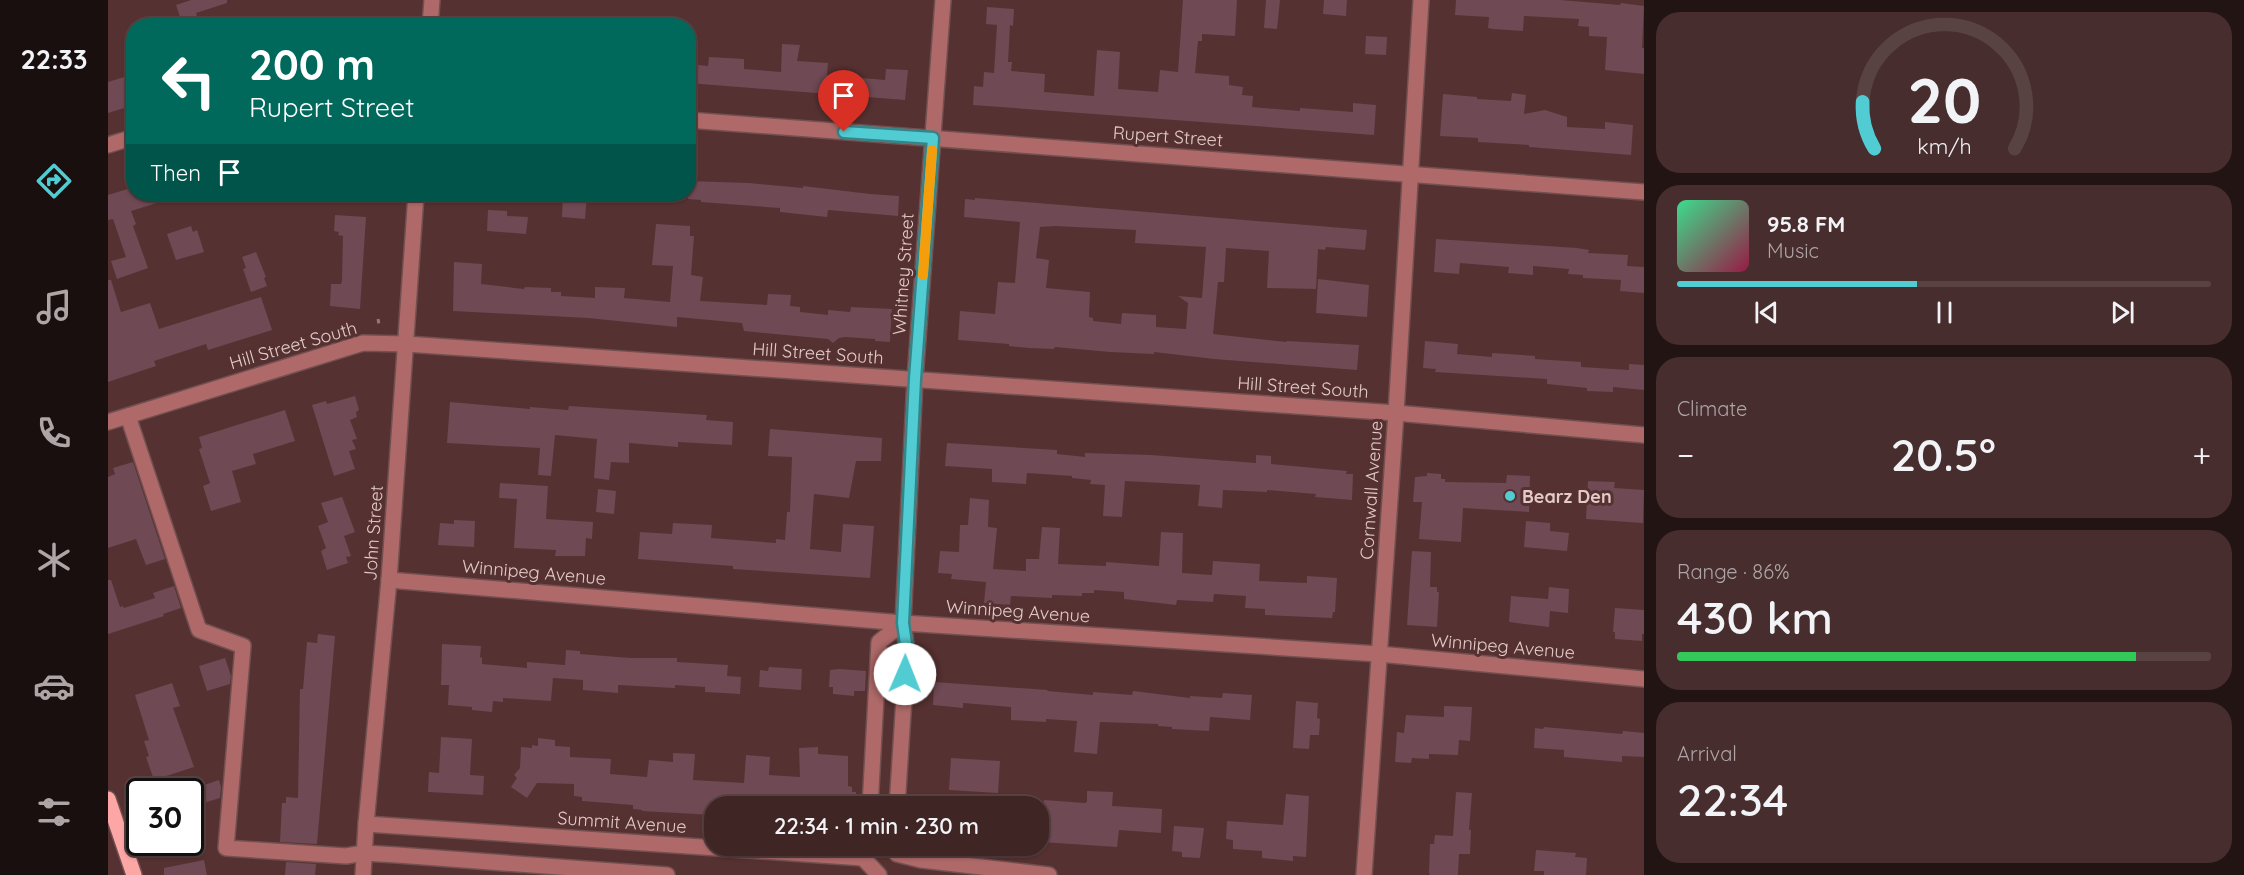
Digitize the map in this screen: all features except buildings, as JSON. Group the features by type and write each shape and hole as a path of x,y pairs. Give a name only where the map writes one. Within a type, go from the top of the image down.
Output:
{"main road":[{"path":"108,799 134,875"}],"street":[{"path":"430,18 432,0"},
{"name":"Whitney Street","path":"898,796 907,651 903,623 915,379 943,0"},
{"name":"Cornwall Avenue","path":"1364,875 1396,413 1420,0"},
{"name":"Rupert Street","path":"696,121 1644,192"},
{"path":"108,145 126,139"},
{"name":"John Street","path":"363,875 390,580 416,201"},
{"name":"Hill Street South","path":"108,422 363,343 406,344 1396,413 1644,435"},
{"path":"128,416 199,630 243,646 226,848 346,856 364,853 667,875"},
{"name":"Winnipeg Avenue","path":"390,580 903,623 1378,654 1644,679"},
{"path":"871,796 879,642 903,623"},
{"name":"Summit Avenue","path":"366,825 704,843"},
{"path":"867,856 879,875"},
{"path":"911,856 921,860 1049,875"}],"path":[{"path":"378,319 379,324"}],"slow traffic":[{"path":"923,275 932,150"}],"place":[{"name":"Bearz Den","path":"1510,496"}],"route":[{"path":"844,132 933,138 915,379 903,623 907,651 905,674"}]}
